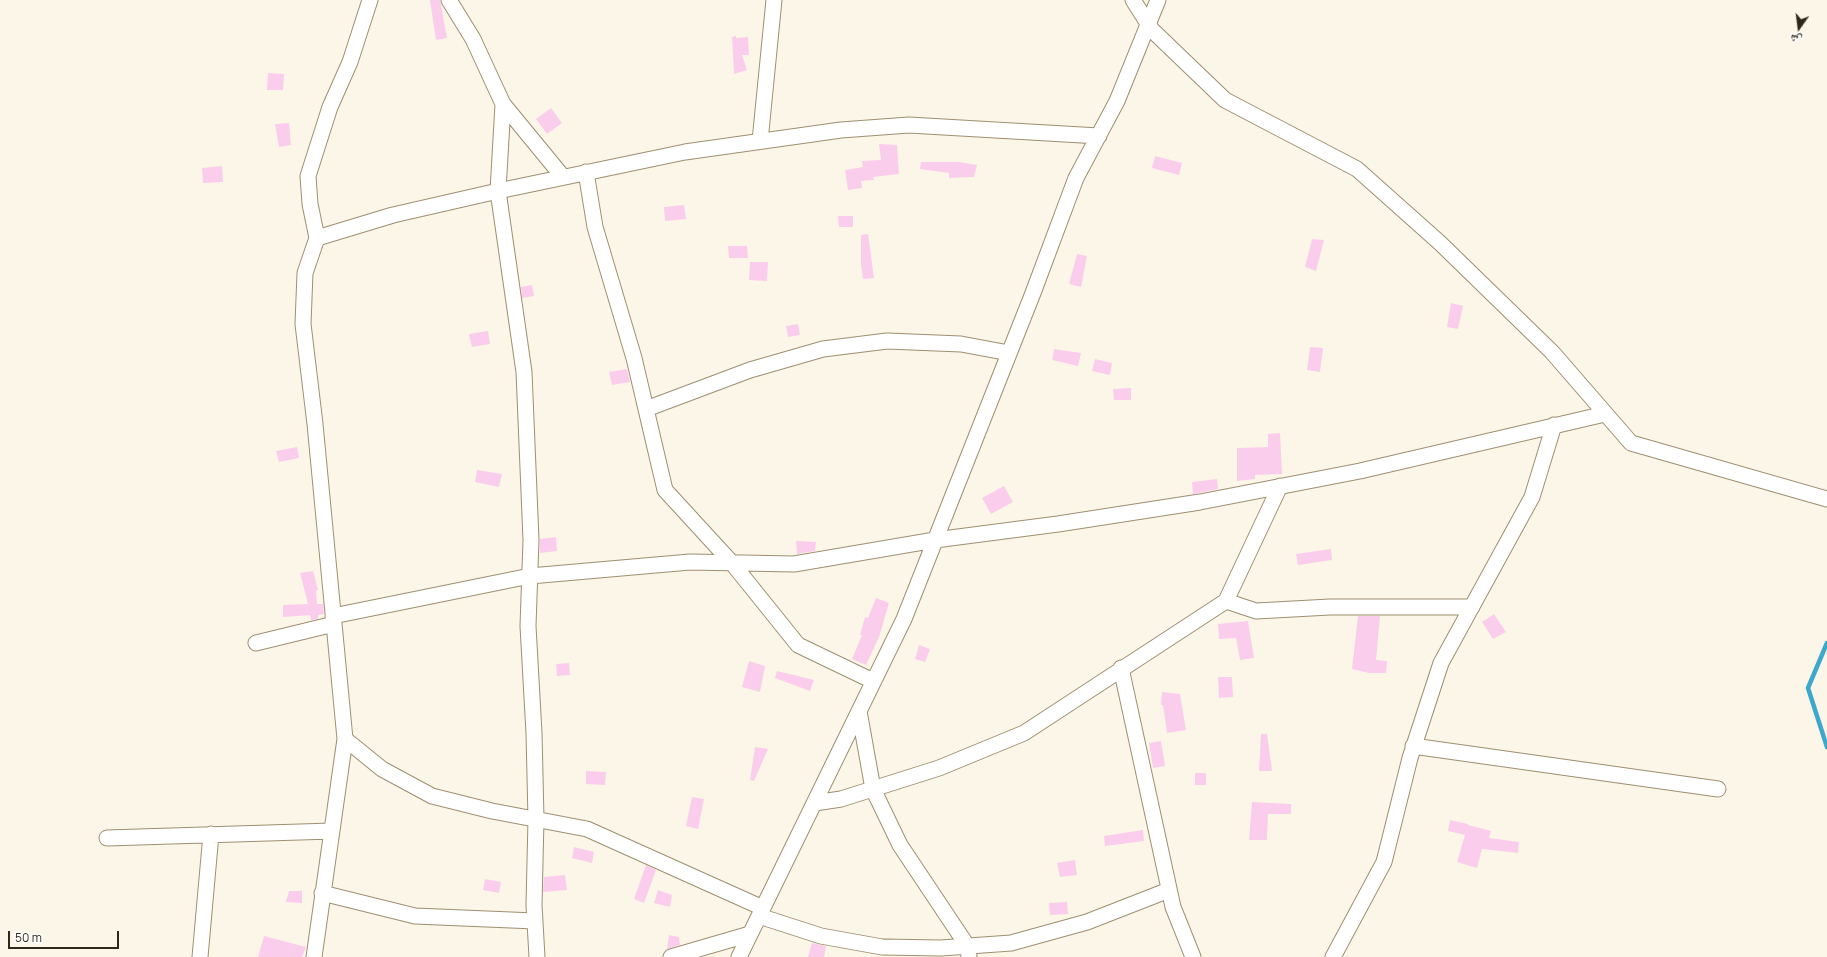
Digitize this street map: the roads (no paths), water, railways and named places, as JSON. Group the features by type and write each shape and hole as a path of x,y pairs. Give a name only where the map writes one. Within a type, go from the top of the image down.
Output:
{"street":[{"path":"314,957 345,739 316,432 303,324 305,273 317,238 310,204 308,176 330,107 350,62 370,0"},
{"path":"449,0 474,40 503,104 563,177"},
{"path":"760,141 774,0"},
{"path":"1133,0 1152,30 1226,100 1357,169 1440,243 1552,352 1630,443 1811,496 1827,499"},
{"path":"739,957 904,619 1076,178 1117,101 1158,0"},
{"path":"503,104 498,191 524,372 531,540 528,626 534,733 536,819 535,921 537,957"},
{"path":"317,238 394,216 586,172 685,152 841,130 909,125 1099,136"},
{"path":"586,172 595,227 634,358 665,490 732,563 798,645 873,681"},
{"path":"646,409 750,370 823,349 888,341 961,344 1009,353"},
{"path":"256,643 334,620 530,576 690,562 794,564 935,540 1184,505 1360,471 1605,414"},
{"path":"1333,957 1384,862 1413,746 1441,663 1532,497 1554,425"},
{"path":"815,803 841,799 939,768 1024,733 1121,668 1226,601 1280,486"},
{"path":"1226,601 1256,611 1330,607 1472,607"},
{"path":"1121,668 1173,907 1193,957"},
{"path":"859,710 872,789 900,845 969,952"},
{"path":"345,739 382,769 432,796 492,811 587,829 761,912 821,936 882,948 941,948 969,952 1011,943 1087,922 1170,890"},
{"path":"1413,746 1718,788"},
{"path":"107,838 332,831"},
{"path":"200,957 211,834"},
{"path":"322,893 415,916 535,921"},
{"path":"671,957 750,934"}],"waterway":[{"path":"1827,643 1808,688 1827,747"}]}
